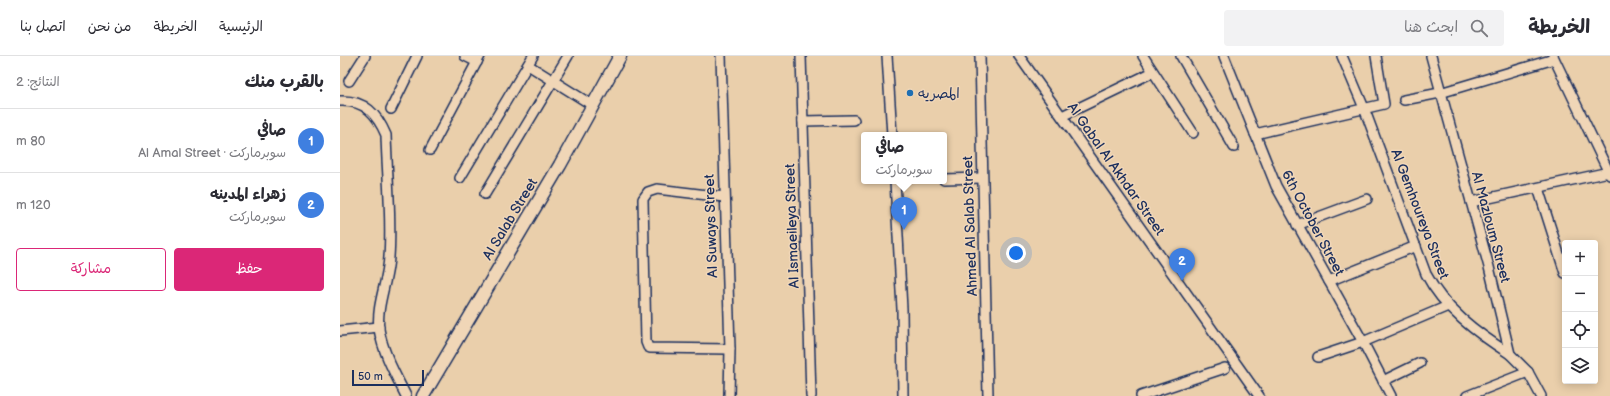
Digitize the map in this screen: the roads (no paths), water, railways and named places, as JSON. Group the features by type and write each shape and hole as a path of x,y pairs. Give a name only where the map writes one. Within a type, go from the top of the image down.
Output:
{"street":[{"path":"349,80 365,56"},
{"path":"391,109 417,56"},
{"path":"430,150 478,59 465,56"},
{"path":"460,178 533,56"},
{"path":"485,194 568,56"},
{"name":"Al Salab Street","path":"423,396 560,165 620,56"},
{"name":"Al Suways Street","path":"721,56 724,197 730,349 729,396"},
{"name":"Al Ismaeileya Street","path":"801,56 811,396"},
{"path":"888,56 892,132"},
{"name":"Ahmed Al Salab Street","path":"980,56 988,396"},
{"name":"Al Gabal Al Akhdar Street","path":"1019,56 1260,396"},
{"path":"1143,56 1193,133"},
{"path":"1180,56 1234,148"},
{"name":"6th October Street","path":"1224,56 1276,186 1363,342 1391,396"},
{"name":"Al Gemhoureya Street","path":"1342,56 1364,108 1416,246 1435,291 1448,306 1481,335 1510,354"},
{"path":"1254,134 1384,104 1376,56"},
{"name":"Al Mazloum Street","path":"1431,56 1471,202 1510,354"},
{"path":"1404,100 1440,93 1554,58 1609,173 1471,202"},
{"path":"528,65 592,105"},
{"path":"1062,116 1153,72"},
{"path":"340,101 350,101 366,107 379,119 386,135 390,253 379,314 379,327 386,356 406,396"},
{"path":"803,121 854,120"},
{"path":"947,179 982,178"},
{"path":"895,184 902,310 903,396"},
{"path":"1538,188 1562,264"},
{"path":"724,197 657,189 648,192 643,200 646,342 650,348 730,349"},
{"path":"1297,225 1367,199"},
{"path":"1329,281 1416,246"},
{"path":"1318,357 1363,342 1448,306"},
{"path":"340,331 379,327"},
{"path":"1510,354 1528,372 1541,396"},
{"path":"1383,381 1420,363"},
{"path":"1141,396 1225,368"},
{"path":"1467,396 1528,372"}],"place":[{"name":"المصريه","path":"910,93"},
{"name":"صافي","path":"904,230"},
{"name":"زهراء المدينه","path":"1182,281"}]}
